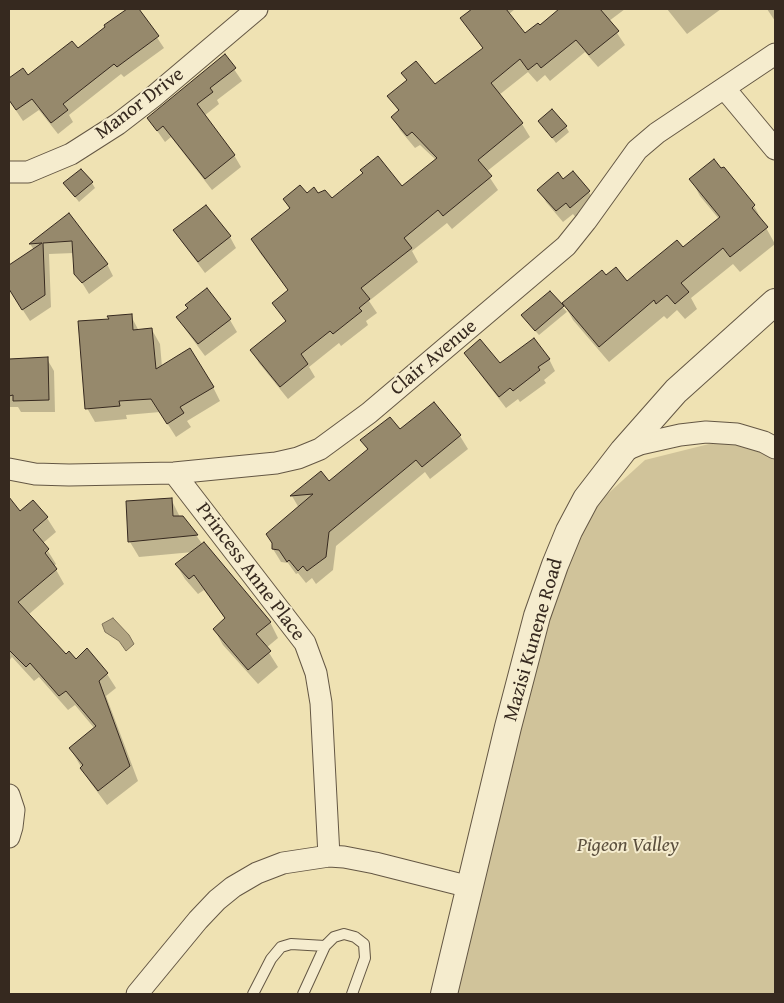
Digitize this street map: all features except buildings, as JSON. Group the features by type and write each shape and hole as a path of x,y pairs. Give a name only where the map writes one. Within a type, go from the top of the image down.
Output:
{"street":[{"name":"Manor Drive","path":"9,172 28,172 71,154 118,124 257,9"},
{"name":"Clair Avenue","path":"9,469 35,474 69,475 174,473 276,463 298,458 320,449 370,413 566,246 637,150 657,133 775,54"},
{"path":"725,89 775,149"},
{"name":"Mazisi Kunene Road","path":"444,994 537,616 569,530 586,499 623,451 676,392 775,304"},
{"path":"623,451 640,444 680,435 706,432 737,434 764,442 775,448"},
{"name":"Princess Anne Place","path":"174,473 304,643 316,673 321,703 328,856"},
{"path":"9,795 14,810 9,837"},
{"path":"137,994 198,920 233,888 257,873 283,863 328,856 344,857 375,862 470,887"}],"lane":[{"path":"303,994 326,946 334,937 344,934 355,937 364,944 365,958 352,994"},
{"path":"253,994 271,959 281,947 291,944 326,946"}],"green space":[{"name":"Pigeon Valley","path":"725,440 775,453 775,994 440,994 558,539 645,460"}],"shaded area":[{"path":"113,618 129,635 134,644 126,651 119,641 105,632 102,624"}]}
